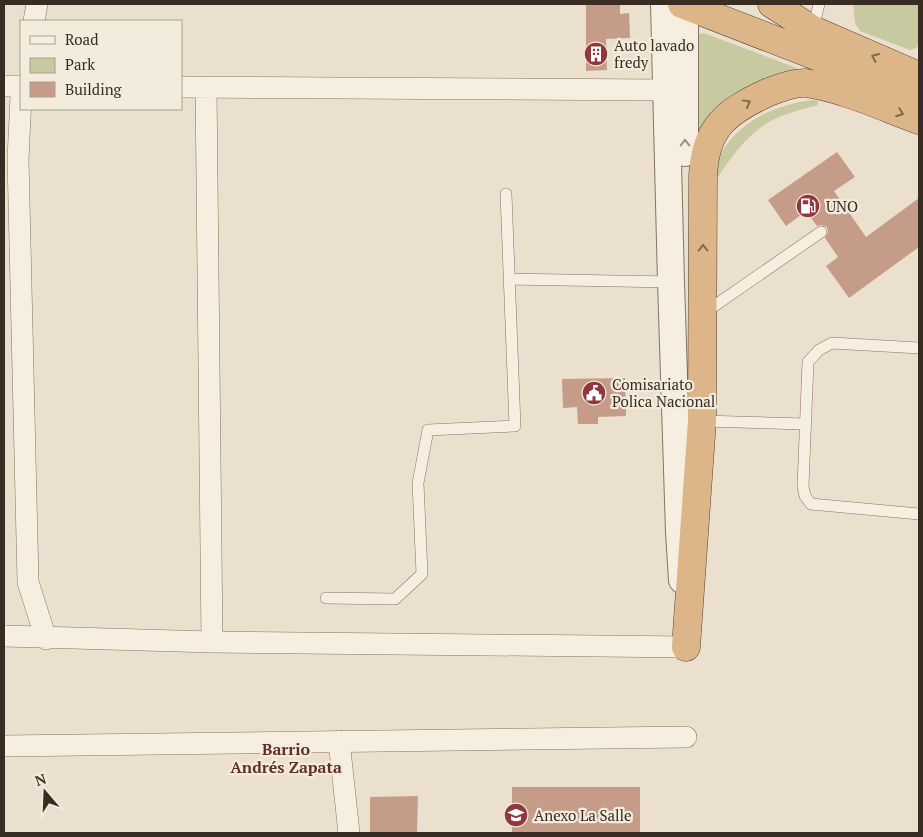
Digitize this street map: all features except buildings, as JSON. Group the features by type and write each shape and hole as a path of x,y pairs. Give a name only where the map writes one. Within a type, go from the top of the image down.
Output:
{"highway":[{"path":"772,4 816,17 919,76"},
{"path":"683,7 919,96"},
{"path":"686,646 702,421 704,159 710,140 726,116 747,102 779,88 804,83 835,90 919,120"}],"street":[{"path":"34,20 37,4"},
{"path":"683,7 665,46 679,532 686,646"},
{"path":"683,7 686,646"},
{"path":"4,86 20,86"},
{"path":"182,87 666,90"},
{"path":"206,87 212,642"},
{"path":"20,110 18,159 28,582 46,639"},
{"path":"4,636 46,639 212,642 686,646"},
{"path":"4,746 686,738"},
{"path":"339,741 349,833"}],"lane":[{"path":"326,598 395,599 422,574 418,483 428,430 515,426 506,194"},
{"path":"702,314 821,232"},
{"path":"509,280 671,282"},
{"path":"919,348 832,343 819,350 808,362 803,486 805,496 811,504 919,514"},
{"path":"702,421 805,424"}],"green space":[{"path":"853,4 919,4 919,43 916,48 910,50 860,31 855,23"},
{"path":"704,33 794,67 800,71 695,147 696,35"},
{"path":"812,100 818,101 818,105 784,115 758,129 738,149 716,180 720,154 742,128 775,109"}],"place":[{"name":"Auto lavado fredy","path":"596,54"},
{"name":"UNO","path":"808,206"},
{"name":"Comisariato Polica Nacional","path":"594,393"},
{"name":"Anexo La Salle","path":"516,815"}],"district":[{"name":"Barrio Andrés Zapata","path":"286,758"}]}
